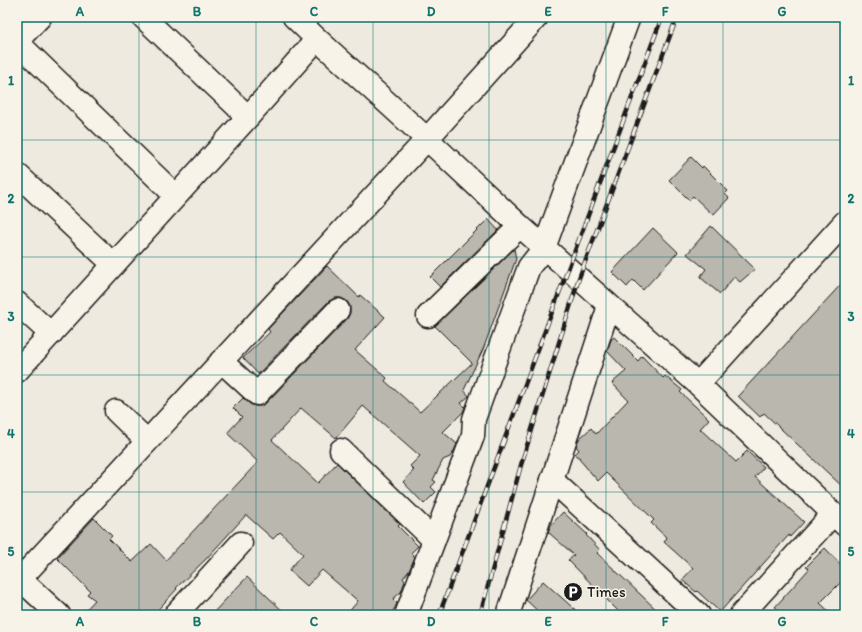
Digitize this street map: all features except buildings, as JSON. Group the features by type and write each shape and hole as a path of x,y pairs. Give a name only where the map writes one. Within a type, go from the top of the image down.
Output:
{"street":[{"path":"40,17 17,41 176,196"},
{"path":"143,17 248,117"},
{"path":"294,17 544,248 698,384 839,520 741,615"},
{"path":"59,615 19,577 148,441 427,139 537,17"},
{"path":"406,615 473,436 474,419 529,267 544,248 628,17"},
{"path":"17,371 317,39"},
{"path":"17,174 113,264"},
{"path":"698,384 845,222"},
{"path":"428,316 520,226"},
{"path":"17,303 51,334"},
{"path":"508,615 609,306"},
{"path":"221,361 257,394 338,310"},
{"path":"116,411 148,441"},
{"path":"341,450 434,540"},
{"path":"552,480 700,615"},
{"path":"174,615 241,543"}],"railway":[{"path":"439,615 662,17"},
{"path":"480,615 521,465 579,278 677,17"}],"place":[{"name":"Times","path":"573,592"}]}
